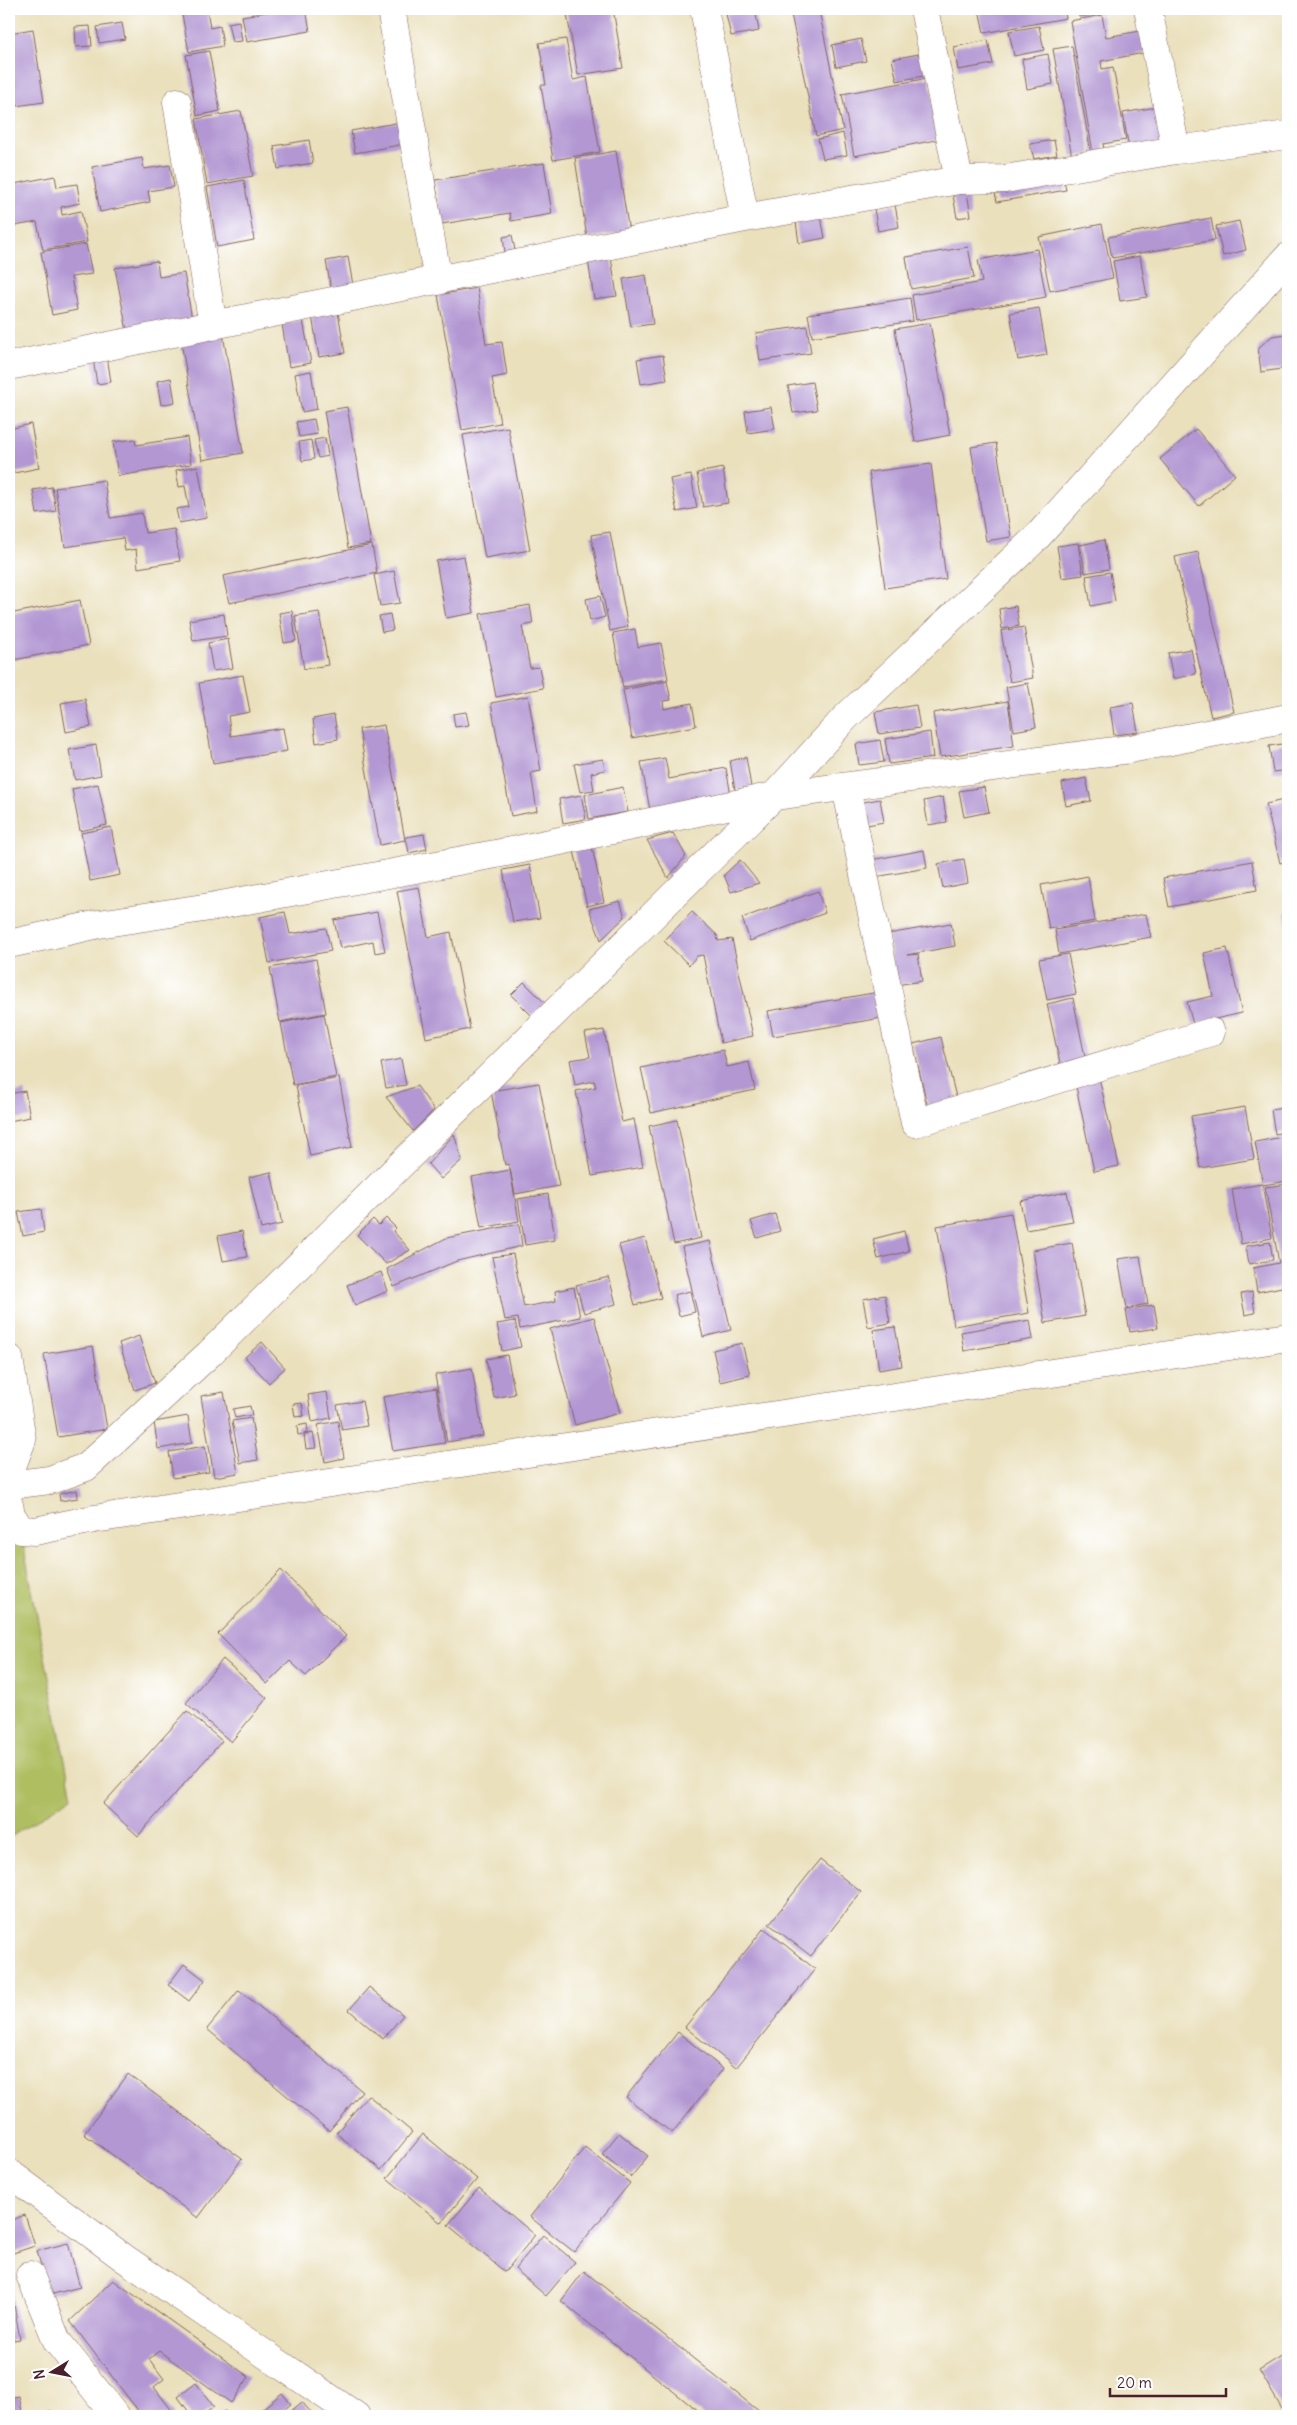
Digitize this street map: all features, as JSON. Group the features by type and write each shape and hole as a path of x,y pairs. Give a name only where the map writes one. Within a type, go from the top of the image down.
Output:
{"street":[{"path":"391,9 438,281"},
{"path":"704,9 745,218"},
{"path":"924,9 960,180"},
{"path":"1148,9 1176,150"},
{"path":"177,102 213,326"},
{"path":"9,366 745,218 960,180 1005,179 1176,150 1288,135"},
{"path":"9,1485 50,1480 86,1467 209,1354 774,796 845,718 1037,536 1288,257"},
{"path":"9,944 99,924 210,907 517,850 774,796 1130,749 1288,718"},
{"path":"846,787 915,1123 1211,1032"},
{"path":"9,1505 11,1515 21,1530 36,1531 94,1519 1288,1337"},
{"path":"9,1358 22,1440 9,1474"},
{"path":"9,2173 124,2258 356,2416"},
{"path":"30,2275 57,2341 116,2416"}],"green space":[{"path":"9,1527 22,1538 72,1797 9,1838"}],"building":[{"path":"181,9 207,9 210,28 220,26 223,46 189,52"},
{"path":"285,9 306,9 310,31 247,42 242,16"},
{"path":"566,9 613,9 623,68 578,75"},
{"path":"755,9 759,31 731,36 726,14"},
{"path":"790,9 819,10 843,130 816,136"},
{"path":"979,9 1064,9 1066,18 984,33"},
{"path":"1077,9 1119,9 1119,10 1079,17"},
{"path":"1102,15 1106,37 1146,30 1149,52 1101,61 1102,69 1113,67 1126,140 1103,144 1104,151 1093,153 1070,21"},
{"path":"239,21 242,41 232,42 228,23"},
{"path":"122,23 125,39 99,43 97,27"},
{"path":"90,26 92,46 76,47 75,27"},
{"path":"1039,26 1044,50 1014,56 1009,31"},
{"path":"33,29 44,102 9,107 9,33"},
{"path":"566,39 573,80 587,77 600,152 553,160 541,85 546,85 539,43"},
{"path":"861,39 866,61 836,67 832,45"},
{"path":"988,40 993,64 958,70 954,47"},
{"path":"1072,46 1091,154 1072,157 1053,49"},
{"path":"209,51 220,111 197,116 186,55"},
{"path":"924,53 929,75 897,81 892,59"},
{"path":"1048,54 1053,84 1027,89 1022,59"},
{"path":"929,78 941,139 854,156 842,94"},
{"path":"1156,107 1163,143 1129,149 1123,113"},
{"path":"241,111 253,176 207,184 196,119"},
{"path":"401,122 405,144 355,153 351,131"},
{"path":"843,133 847,155 823,159 818,139"},
{"path":"309,140 313,163 278,169 274,146"},
{"path":"1054,140 1057,155 1034,159 1030,144"},
{"path":"616,151 629,232 587,238 575,158"},
{"path":"142,158 144,169 170,165 174,187 148,191 150,202 100,212 92,167"},
{"path":"544,163 552,214 511,221 510,213 442,224 435,180"},
{"path":"55,176 57,187 77,184 80,203 61,207 62,215 81,211 87,242 43,250 37,222 9,227 9,185"},
{"path":"1063,176 1066,190 997,202 994,188"},
{"path":"244,180 254,240 217,247 207,187"},
{"path":"967,193 971,216 957,218 953,195"},
{"path":"895,205 899,227 878,231 874,209"},
{"path":"821,217 825,238 799,243 796,222"},
{"path":"1211,218 1215,240 1112,258 1108,237"},
{"path":"1239,221 1246,250 1223,256 1216,226"},
{"path":"1102,224 1113,278 1050,291 1039,237"},
{"path":"512,235 515,250 505,252 503,237"},
{"path":"86,244 92,274 71,277 77,310 52,315 41,252"},
{"path":"968,247 974,278 911,289 906,257"},
{"path":"1037,249 1046,297 916,320 912,295 982,282 978,260"},
{"path":"1140,256 1147,297 1120,301 1113,261"},
{"path":"348,257 353,285 331,289 326,261"},
{"path":"611,257 617,296 594,299 588,260"},
{"path":"157,261 159,277 184,273 192,319 127,331 115,268"},
{"path":"646,275 653,324 631,327 623,279"},
{"path":"477,288 486,344 502,342 507,375 492,378 500,423 462,430 438,295"},
{"path":"910,298 913,321 812,337 808,314"},
{"path":"1039,308 1047,355 1018,360 1010,313"},
{"path":"338,312 345,353 319,357 312,316"},
{"path":"303,320 311,363 289,367 282,324"},
{"path":"1288,321 1288,333 1287,333 1285,322"},
{"path":"930,323 950,435 915,442 895,329"},
{"path":"807,326 811,353 760,361 756,333"},
{"path":"223,334 243,453 202,460 181,342"},
{"path":"1287,334 1288,368 1261,372 1258,348 1272,336"},
{"path":"663,355 667,380 641,384 637,359"},
{"path":"107,356 111,382 97,384 93,359"},
{"path":"311,371 317,409 302,412 295,374"},
{"path":"171,378 175,402 161,405 157,381"},
{"path":"812,382 817,410 793,413 788,386"},
{"path":"347,407 371,544 348,548 324,411"},
{"path":"771,407 775,429 748,433 745,411"},
{"path":"314,419 317,434 299,437 296,422"},
{"path":"31,424 39,468 9,474 9,429"},
{"path":"508,427 530,550 485,558 463,435"},
{"path":"1196,429 1235,475 1199,506 1160,459"},
{"path":"187,437 191,464 118,476 113,442 135,439 136,445"},
{"path":"325,438 328,456 318,458 314,440"},
{"path":"311,440 314,459 302,461 299,442"},
{"path":"996,443 1011,537 986,541 971,447"},
{"path":"931,464 946,579 885,588 869,472"},
{"path":"198,466 207,518 179,523 176,509 189,507 185,486 179,487 176,470"},
{"path":"723,468 728,503 703,507 697,473"},
{"path":"691,475 697,508 677,512 670,479"},
{"path":"104,480 110,518 142,513 145,533 174,529 180,561 138,568 136,549 125,551 123,538 65,547 55,488"},
{"path":"52,487 56,511 37,514 33,490"},
{"path":"610,532 628,627 610,631 591,535"},
{"path":"1104,540 1109,569 1085,573 1080,545"},
{"path":"1078,543 1083,575 1062,578 1057,546"},
{"path":"372,545 377,573 229,603 223,576"},
{"path":"1198,552 1234,712 1211,717 1175,557"},
{"path":"464,556 474,613 446,618 436,561"},
{"path":"394,571 400,603 380,606 374,575"},
{"path":"1110,572 1115,601 1091,606 1086,576"},
{"path":"600,596 605,617 590,621 586,599"},
{"path":"80,600 89,645 9,661 9,614"},
{"path":"530,605 533,624 522,626 530,668 539,667 543,688 496,697 480,614"},
{"path":"1016,606 1019,626 1002,629 999,609"},
{"path":"292,611 296,641 284,643 279,613"},
{"path":"319,612 328,665 304,669 295,616"},
{"path":"224,614 227,636 193,641 189,620"},
{"path":"390,614 393,630 382,632 379,616"},
{"path":"1024,627 1033,678 1010,682 1001,631"},
{"path":"635,629 638,647 661,643 668,679 623,688 613,633"},
{"path":"228,639 233,668 213,671 208,643"},
{"path":"1191,649 1196,674 1173,679 1168,653"},
{"path":"243,675 250,712 228,716 231,736 283,728 287,751 213,763 199,683"},
{"path":"667,681 671,700 663,701 664,709 692,703 696,726 632,738 623,690"},
{"path":"1028,683 1036,727 1014,731 1006,687"},
{"path":"528,696 541,771 531,773 537,811 511,816 491,703"},
{"path":"85,699 91,727 66,732 61,703"},
{"path":"1008,701 1014,746 940,757 933,713"},
{"path":"1133,703 1138,732 1114,735 1110,707"},
{"path":"916,705 920,728 879,734 875,712"},
{"path":"466,712 469,725 455,727 453,714"},
{"path":"334,715 338,739 316,743 313,719"},
{"path":"384,725 405,840 380,845 359,729"},
{"path":"930,732 933,758 889,764 885,739"},
{"path":"880,740 884,762 859,765 856,744"},
{"path":"1288,743 1288,770 1273,772 1269,746"},
{"path":"96,745 101,775 75,780 69,750"},
{"path":"746,757 751,787 735,790 730,761"},
{"path":"665,758 669,779 726,768 731,795 650,810 641,762"},
{"path":"603,759 605,770 591,773 594,790 580,792 574,764"},
{"path":"1086,778 1091,801 1066,806 1062,783"},
{"path":"98,784 107,825 80,831 72,789"},
{"path":"623,787 628,812 589,819 585,795"},
{"path":"984,787 989,812 964,817 959,791"},
{"path":"581,795 586,819 563,823 559,799"},
{"path":"943,797 947,822 928,825 924,801"},
{"path":"880,799 884,822 867,825 863,802"},
{"path":"1288,799 1288,861 1280,863 1266,804"},
{"path":"111,827 120,875 90,881 81,833"},
{"path":"673,833 686,856 668,878 647,840"},
{"path":"424,834 427,849 409,853 406,837"},
{"path":"592,847 604,902 587,906 574,851"},
{"path":"924,850 927,868 875,877 871,860"},
{"path":"964,859 968,883 943,888 938,864"},
{"path":"740,860 759,883 731,892 724,875"},
{"path":"1252,861 1257,890 1169,907 1163,878"},
{"path":"530,865 540,918 513,922 503,870"},
{"path":"1088,876 1095,921 1049,929 1041,885"},
{"path":"419,887 428,937 451,932 470,1029 426,1038 397,891"},
{"path":"818,891 825,913 750,941 742,918"},
{"path":"620,901 625,917 601,940 589,909"},
{"path":"285,912 290,934 326,928 331,951 269,963 260,917"},
{"path":"377,912 385,951 375,953 373,941 340,948 334,920"},
{"path":"692,912 717,935 718,941 732,939 753,1036 721,1043 703,955 697,956 689,965 664,941"},
{"path":"1288,912 1288,926 1287,926 1285,913"},
{"path":"1146,914 1151,937 1059,954 1055,930"},
{"path":"951,923 955,946 907,955 918,954 922,981 896,985 888,934"},
{"path":"1227,948 1242,1013 1193,1024 1187,1002 1213,996 1204,953"},
{"path":"1068,954 1076,994 1047,1000 1039,959"},
{"path":"316,959 326,1013 280,1022 270,968"},
{"path":"524,982 545,1003 532,1016 511,995"},
{"path":"879,992 882,1018 773,1036 768,1011"},
{"path":"1073,998 1086,1062 1061,1068 1047,1004"},
{"path":"324,1014 336,1077 293,1085 281,1023"},
{"path":"604,1030 622,1122 634,1119 643,1167 592,1176 576,1091 596,1087 594,1081 575,1085 570,1060 590,1057 585,1033"},
{"path":"941,1037 957,1101 928,1108 913,1044"},
{"path":"723,1050 727,1067 749,1062 755,1090 651,1113 641,1068"},
{"path":"401,1059 406,1085 386,1088 381,1063"},
{"path":"1099,1077 1119,1166 1094,1171 1075,1082"},
{"path":"339,1078 352,1147 310,1156 296,1086"},
{"path":"539,1083 559,1186 515,1194 509,1164 505,1165 491,1091"},
{"path":"417,1086 434,1110 413,1131 386,1097"},
{"path":"25,1091 30,1117 9,1121 9,1094"},
{"path":"1245,1107 1254,1159 1200,1168 1191,1116"},
{"path":"1288,1107 1288,1131 1275,1134 1271,1110"},
{"path":"677,1120 701,1238 674,1244 649,1126"},
{"path":"454,1134 462,1160 441,1179 428,1164"},
{"path":"1288,1136 1288,1181 1263,1185 1255,1142"},
{"path":"510,1170 519,1221 481,1228 472,1177"},
{"path":"271,1172 282,1224 261,1229 249,1177"},
{"path":"1262,1184 1272,1238 1241,1244 1232,1189"},
{"path":"1288,1184 1288,1283 1282,1284 1282,1287 1257,1292 1253,1268 1279,1263 1265,1187"},
{"path":"1067,1192 1073,1222 1026,1230 1020,1201"},
{"path":"548,1194 555,1240 525,1245 518,1199"},
{"path":"41,1209 44,1232 23,1236 18,1212"},
{"path":"1011,1213 1029,1313 954,1326 937,1226"},
{"path":"775,1214 780,1231 757,1238 751,1221"},
{"path":"386,1218 396,1228 393,1231 410,1250 386,1264 357,1235 373,1219 379,1225"},
{"path":"519,1224 522,1246 457,1261 394,1287 387,1269 446,1238"},
{"path":"242,1231 247,1257 223,1261 218,1236"},
{"path":"904,1231 909,1251 878,1259 873,1239"},
{"path":"645,1238 661,1298 635,1305 619,1245"},
{"path":"710,1241 731,1330 703,1337 682,1247"},
{"path":"1270,1242 1273,1260 1249,1264 1246,1246"},
{"path":"1072,1243 1085,1316 1045,1323 1033,1250"},
{"path":"513,1254 524,1307 556,1301 555,1291 574,1287 580,1317 520,1329 518,1318 505,1320 492,1257"},
{"path":"1140,1256 1148,1304 1127,1308 1118,1259"},
{"path":"381,1272 388,1291 355,1305 347,1285"},
{"path":"609,1277 616,1304 584,1313 576,1285"},
{"path":"690,1291 695,1312 679,1316 674,1295"},
{"path":"1252,1292 1255,1313 1245,1315 1241,1294"},
{"path":"885,1295 890,1323 868,1327 863,1299"},
{"path":"1154,1305 1158,1328 1130,1332 1126,1310"},
{"path":"594,1317 620,1413 575,1425 550,1329"},
{"path":"1030,1320 1033,1339 964,1351 961,1332"},
{"path":"515,1321 521,1347 502,1351 497,1324"},
{"path":"895,1327 902,1366 879,1370 873,1330"},
{"path":"139,1336 155,1383 135,1390 119,1343"},
{"path":"262,1342 285,1368 269,1383 245,1357"},
{"path":"742,1343 750,1375 720,1382 713,1350"},
{"path":"93,1346 107,1429 58,1437 44,1354"},
{"path":"507,1355 515,1394 494,1398 486,1359"},
{"path":"472,1368 483,1436 447,1442 435,1375"},
{"path":"436,1388 445,1443 393,1451 383,1397"},
{"path":"224,1392 238,1473 214,1477 201,1396"},
{"path":"327,1392 331,1418 312,1422 308,1395"},
{"path":"362,1401 367,1426 342,1430 337,1405"},
{"path":"302,1403 304,1416 295,1417 293,1404"},
{"path":"250,1406 252,1415 235,1418 233,1409"},
{"path":"188,1416 192,1443 158,1449 154,1422"},
{"path":"251,1418 258,1460 240,1463 232,1421"},
{"path":"338,1421 344,1458 325,1462 318,1425"},
{"path":"307,1424 308,1433 298,1435 297,1426"},
{"path":"313,1433 316,1448 306,1449 304,1435"},
{"path":"205,1446 209,1472 173,1478 169,1452"},
{"path":"77,1490 78,1498 60,1501 59,1494"},
{"path":"281,1570 346,1636 306,1676 290,1661 267,1684 218,1634"},
{"path":"223,1659 267,1698 231,1742 186,1703"},
{"path":"187,1711 222,1741 138,1836 103,1804"},
{"path":"820,1860 861,1892 811,1956 769,1924"},
{"path":"764,1928 815,1969 736,2068 685,2027"},
{"path":"184,1964 205,1980 189,2001 168,1985"},
{"path":"369,1987 403,2015 383,2039 349,2010"},
{"path":"239,1990 362,2091 329,2131 207,2029"},
{"path":"678,2032 723,2069 672,2133 626,2097"},
{"path":"128,2074 242,2159 198,2218 84,2134"},
{"path":"368,2095 412,2132 381,2170 336,2133"},
{"path":"619,2133 648,2156 631,2177 602,2154"},
{"path":"423,2134 477,2179 441,2223 387,2178"},
{"path":"585,2147 630,2183 574,2252 530,2217"},
{"path":"479,2188 535,2235 505,2272 448,2225"},
{"path":"25,2215 35,2246 10,2254 9,2221"},
{"path":"543,2235 575,2262 546,2296 515,2269"},
{"path":"68,2243 80,2287 49,2295 37,2251"},
{"path":"584,2271 765,2416 704,2416 561,2301"},
{"path":"113,2280 249,2377 231,2403 159,2351 149,2359 164,2379 154,2387 176,2416 142,2416 70,2321"},
{"path":"9,2282 20,2339 9,2341"},
{"path":"1288,2352 1288,2416 1286,2416 1259,2370"},
{"path":"196,2383 214,2407 201,2416 192,2416 178,2397"},
{"path":"282,2393 291,2404 276,2416 260,2416 257,2413"},
{"path":"19,2396 23,2416 9,2416 9,2398"},
{"path":"302,2402 314,2416 285,2416"},
{"path":"53,2411 55,2416 33,2416"},
{"path":"225,2411 229,2416 217,2416"}]}
